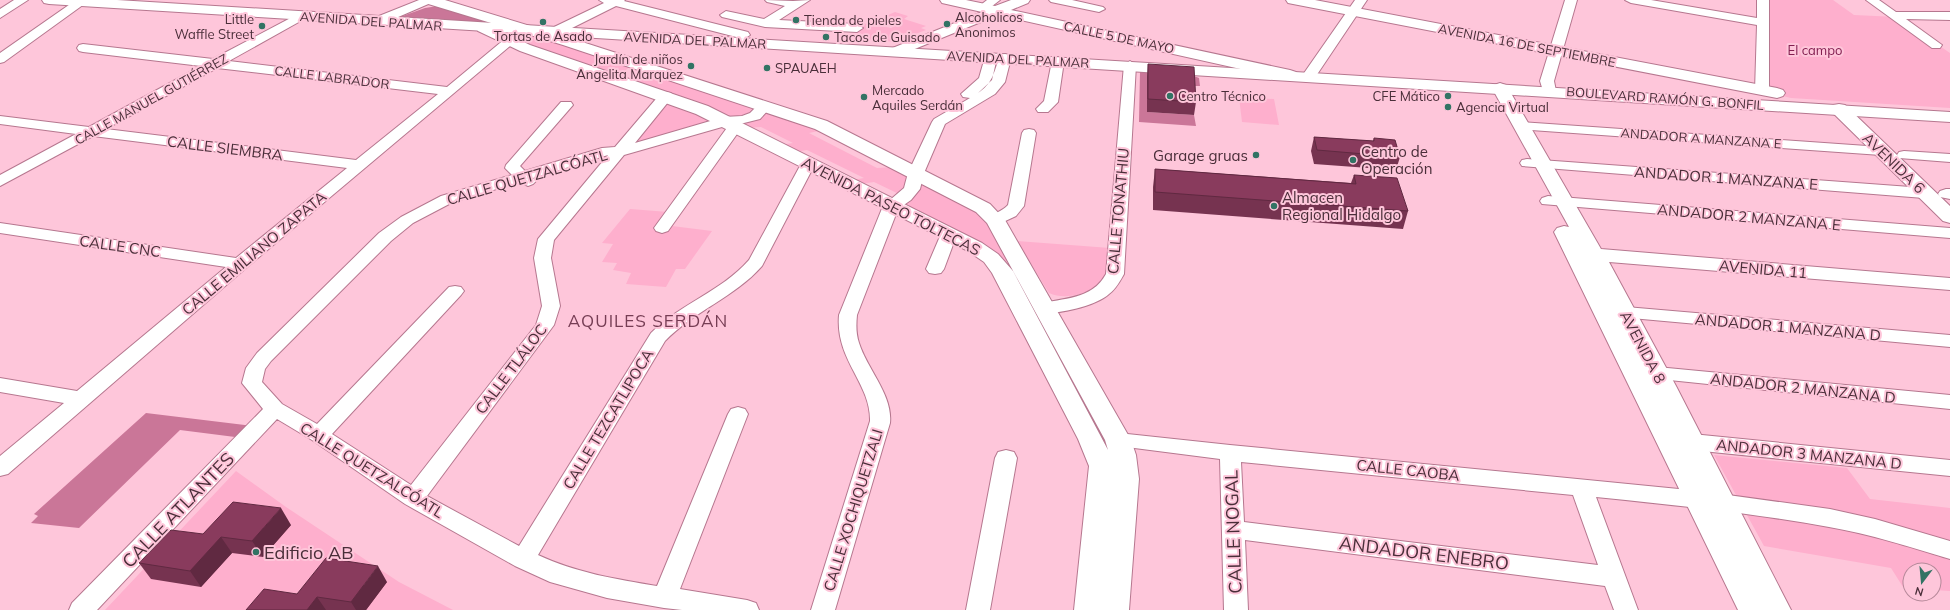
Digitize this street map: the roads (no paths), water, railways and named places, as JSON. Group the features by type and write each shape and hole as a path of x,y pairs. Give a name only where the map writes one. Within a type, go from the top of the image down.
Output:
{"street":[{"path":"0,6 10,0"},
{"path":"0,14 22,0"},
{"name":"AVENIDA DEL PALMAR","path":"50,0 483,28 738,38 895,52 1309,76"},
{"path":"155,7 181,0"},
{"path":"378,21 430,0 532,30"},
{"path":"771,0 799,3"},
{"name":"CALLE 5 DE MAYO","path":"947,0 991,6 1290,75"},
{"path":"895,52 991,6 1023,0"},
{"path":"1055,0 1099,9"},
{"name":"AVENIDA 16 DE SEPTIEMBRE","path":"1293,0 1357,6 1556,50 1762,91"},
{"path":"1549,91 1547,81 1572,0"},
{"path":"1631,0 1763,23"},
{"path":"1762,91 1763,0"},
{"path":"1872,0 1936,45"},
{"path":"556,31 613,1 738,38 799,3"},
{"path":"0,59 81,2"},
{"path":"1309,76 1357,6"},
{"path":"726,15 766,22 857,28"},
{"path":"1894,15 1950,16"},
{"name":"CALLE MANUEL GUTIÉRREZ","path":"0,181 302,16"},
{"name":"AVENIDA PASEO TOLTECAS","path":"483,28 510,41 666,96 730,124 975,247 991,258 1002,270 1074,384 1118,440 1123,455 1126,479 1114,610"},
{"name":"AVENIDA PASEO TOLTECAS","path":"532,30 821,125 970,200 983,208 995,220 1044,308 1074,384 1091,440 1102,466 1089,610"},
{"name":"CALLE EMILIANO ZAPATA","path":"0,468 358,165 510,41"},
{"name":"CALLE LABRADOR","path":"83,48 449,91"},
{"path":"891,206 902,201 911,191 916,181 912,171 939,122 990,91 998,82 998,58"},
{"path":"1043,109 1051,102 1058,61"},
{"path":"606,75 626,73 635,68 633,63"},
{"name":"CALLE TONATHIU","path":"1044,308 1092,298 1104,291 1110,285 1115,274 1130,66"},
{"path":"625,82 628,75 634,72 655,70"},
{"name":"BOULEVARD RAMÓN G. BONFIL","path":"1309,76 1950,117"},
{"name":"AVENIDA 8","path":"1494,88 1522,126 1536,164"},
{"name":"AVENIDA 8","path":"1494,88 1557,202 1584,255 1669,439 1753,610"},
{"name":"BOULEVARD RAMÓN G. BONFIL","path":"1762,91 1808,97 1950,107"},
{"name":"CALLE TLÁLOC","path":"412,498 540,333 549,316 550,303 541,261 541,248 546,239 666,96"},
{"path":"526,178 513,168 513,165 566,105"},
{"name":"CALLE QUETZALCÓATL","path":"747,610 606,588 558,575 522,559 412,498 319,435 275,409 252,383 256,368 264,357 385,237 407,220 435,206 526,178 744,120 755,116 764,107"},
{"name":"AVENIDA 6","path":"1839,109 1950,217"},
{"name":"AVENIDA 6","path":"1859,110 1904,155 1949,195"},
{"name":"CALLE SIEMBRA","path":"0,120 358,165"},
{"path":"662,228 730,124"},
{"name":"ANDADOR A MANZANA E","path":"1522,126 1881,151"},
{"path":"995,220 1010,213 1016,206 1029,133"},
{"path":"1904,155 1950,158"},
{"name":"CALLE TEZCATLIPOCA","path":"522,559 658,337 671,324 744,276 756,262 808,164"},
{"name":"ANDADOR 1 MANZANA E","path":"1536,164 1924,193"},
{"name":"ANDADOR 2 MANZANA E","path":"1557,202 1950,233"},
{"name":"CALLE XOCHIQUETZALI","path":"823,610 881,417 876,400 848,341 846,326 848,315 891,206"},
{"name":"CALLE CNC","path":"0,228 240,264"},
{"path":"935,269 949,234"},
{"name":"AVENIDA 8","path":"1584,255 1626,313 1776,610"},
{"name":"AVENIDA 11","path":"1584,255 1950,284"},
{"path":"319,435 456,291"},
{"name":"ANDADOR 1 MANZANA D","path":"1626,313 1950,341"},
{"name":"ANDADOR 2 MANZANA D","path":"1657,373 1950,402"},
{"path":"0,384 82,399"},
{"name":"CALLE ATLANTES","path":"81,610 275,409"},
{"path":"664,598 738,414"},
{"name":"ANDADOR 3 MANZANA D","path":"1669,439 1950,468"},
{"name":"CALLE CAOBA","path":"1118,440 1230,453 1699,499 1723,504 1830,518 1875,528 1950,550"},
{"name":"CALLE NOGAL","path":"1230,453 1236,610"},
{"path":"978,610 1006,458"},
{"path":"1582,488 1626,610"},
{"name":"ANDADOR ENEBRO","path":"1233,530 1615,577"}],"place":[{"name":"Tienda de pieles","path":"796,20"},
{"name":"Tortas de Asado","path":"543,22"},
{"name":"Alcoholicos Anonimos","path":"947,24"},
{"name":"Little Waffle Street","path":"262,26"},
{"name":"Tacos de Guisado","path":"826,37"},
{"name":"Jardín de niños Angelita Marquez","path":"691,66"},
{"name":"SPAUAEH","path":"767,68"},
{"name":"Centro Técnico","path":"1170,96"},
{"name":"CFE Mático","path":"1448,96"},
{"name":"Mercado Aquiles Serdán","path":"864,97"},
{"name":"Agencia Virtual","path":"1448,107"},
{"name":"Garage gruas","path":"1256,155"},
{"name":"Centro de Operación","path":"1353,160"},
{"name":"Almacen Regional Hidalgo","path":"1274,206"},
{"name":"Edificio AB","path":"256,552"}],"district":[{"name":"AQUILES SERDÁN","path":"648,320"}],"park label":[{"name":"El campo","path":"1815,50"}]}
